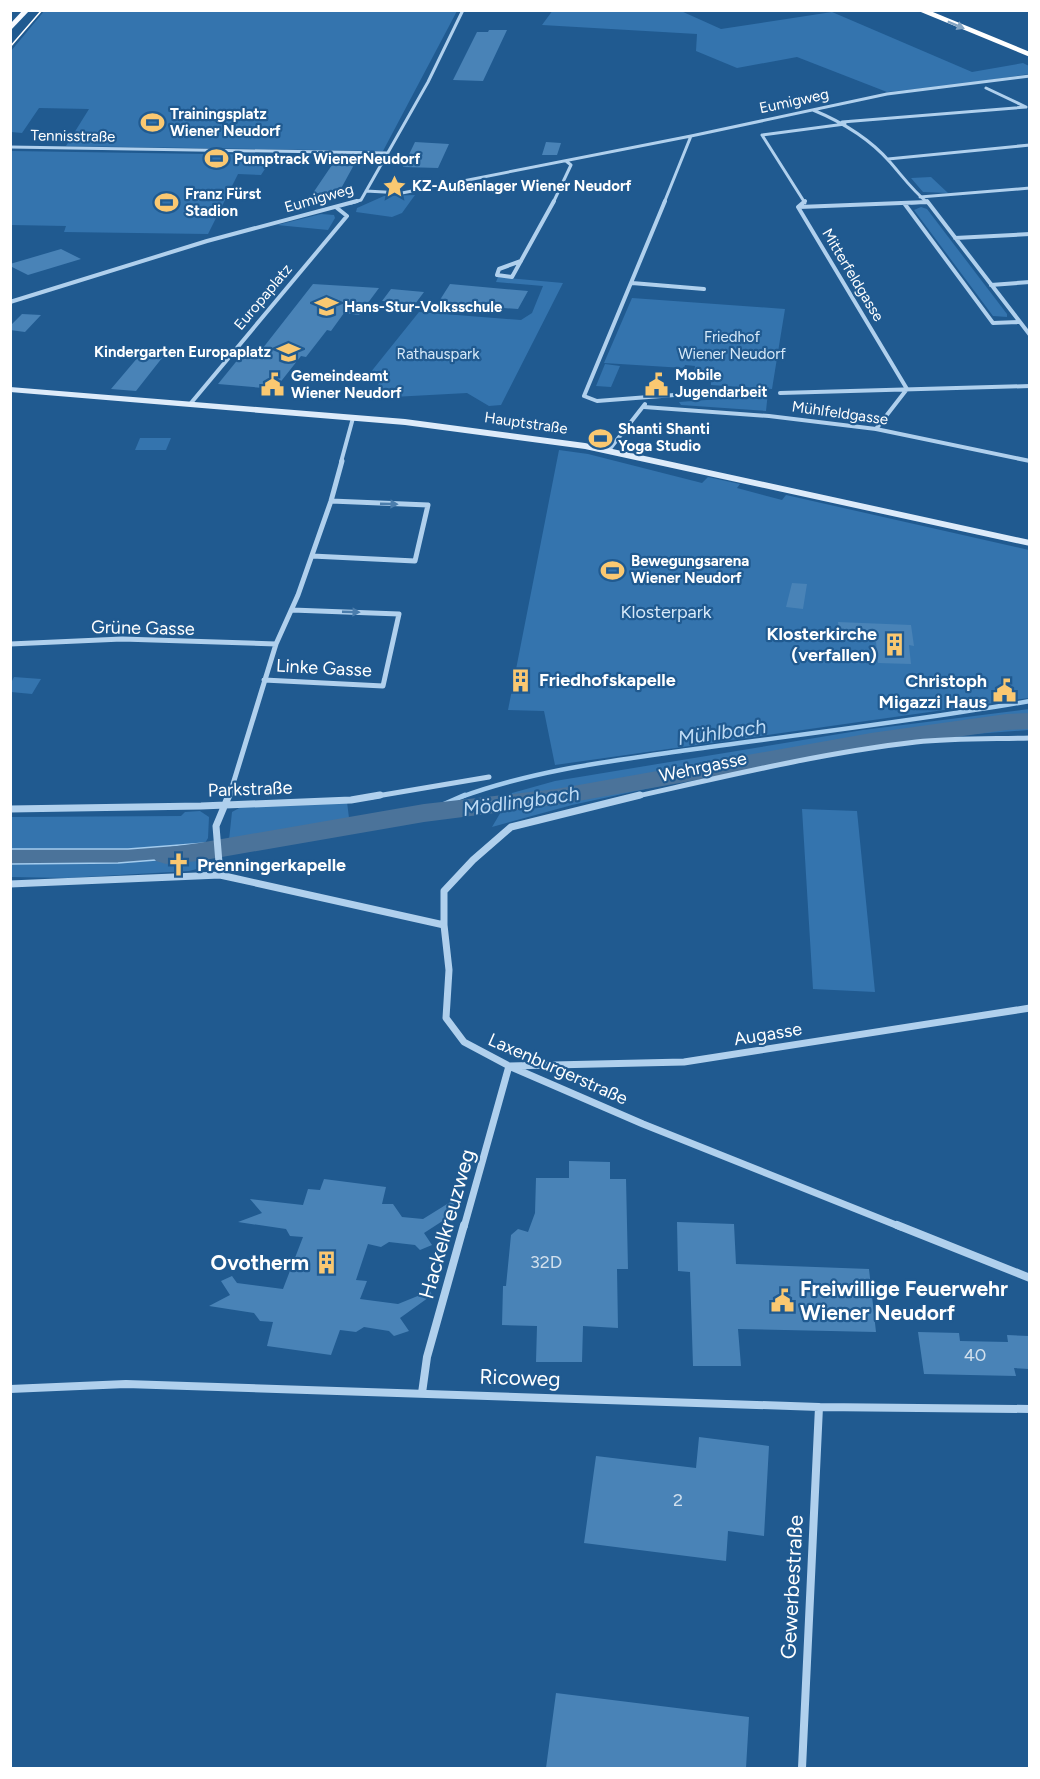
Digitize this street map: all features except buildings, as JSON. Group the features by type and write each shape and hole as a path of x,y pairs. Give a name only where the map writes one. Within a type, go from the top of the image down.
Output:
{"highway":[{"path":"920,10 1029,55"},
{"path":"945,10 1029,45"}],"main road":[{"path":"10,15 15,10"},
{"path":"10,29 27,10"}],"street":[{"path":"366,191 428,82 463,10"},
{"name":"Eumigweg","path":"10,302 233,234 338,208 361,200 366,191 402,192 691,136 887,94 1029,75"},
{"path":"986,88 1028,108"},
{"path":"844,123 932,113 1028,108"},
{"path":"812,109 844,123 888,159 919,197 928,202 1029,334"},
{"name":"Mitterfeldgasse","path":"844,123 762,135 806,202 798,207 907,389"},
{"path":"691,136 584,396 597,401 726,391"},
{"path":"888,159 1029,145"},
{"name":"Tennisstraße","path":"10,147 388,153"},
{"path":"521,261 499,269 497,275 512,277 554,204 571,165 566,161"},
{"path":"919,197 1029,188"},
{"path":"798,207 928,202"},
{"path":"904,203 993,323 1019,322"},
{"name":"Europaplatz","path":"190,403 347,216 338,208"},
{"path":"956,238 1029,234"},
{"path":"991,285 1029,282"},
{"path":"632,283 704,289"},
{"path":"780,393 1029,386"},
{"name":"Hauptstraße","path":"10,389 438,426 609,450 1029,543"},
{"path":"876,429 907,389"},
{"path":"609,450 644,406 647,398"},
{"name":"Mühlfeldgasse","path":"644,406 769,416 876,429 1029,461"},
{"name":"Linke Gasse","path":"220,875 216,826 229,796 276,644 292,610 331,501 352,418"},
{"path":"312,556 415,561 428,505 331,501"},
{"name":"Linke Gasse","path":"264,680 382,686 399,614 292,610"},
{"name":"Grüne Gasse","path":"10,644 122,639 276,644"},
{"name":"Wehrgasse","path":"444,925 444,891 473,860 511,827 599,804 793,762 919,742 1029,738"},
{"name":"Parkstraße","path":"10,809 351,800 489,777"},
{"path":"10,884 220,875 444,925"},
{"name":"Laxenburgerstraße","path":"444,925 449,970 446,1018 464,1042 509,1066 643,1124 1029,1278"},
{"name":"Augasse","path":"509,1066 684,1062 1029,1008"},
{"name":"Hackelkreuzweg","path":"422,1393 427,1357 509,1066"},
{"name":"Ricoweg","path":"10,1389 126,1384 819,1407 1029,1409"},
{"name":"Gewerbestraße","path":"802,1768 819,1407"}],"green space":[{"path":"45,10 457,11 383,151 66,146 89,109 39,108 22,133 11,132 11,51"},
{"path":"553,10 681,11 721,29 832,12 972,72 1023,63 1029,66 1029,74 887,92 797,57 737,68 696,51 697,34 542,25"},
{"path":"11,151 274,155 261,175 238,174 208,234 64,232 66,226 11,225"},
{"path":"931,177 948,193 923,192 911,178"},
{"path":"415,195 402,213 392,217 356,212 357,208 384,196"},
{"path":"921,207 927,209 1007,317 993,316 914,210"},
{"path":"321,214 334,215 335,218 328,230 277,225"},
{"name":"Rathauspark","path":"498,277 563,283 501,405 489,406 467,393 393,397 373,395 380,381 366,378 419,312 521,320 532,313 543,286 496,282"},
{"name":"Friedhof Wiener Neudorf","path":"632,298 785,309 772,389 711,385 711,381 693,380 695,366 685,365 684,368 604,363"},
{"path":"605,364 620,366 611,387 596,386"},
{"path":"733,392 768,392 766,411 681,405 679,402 734,398"},
{"path":"140,438 171,438 166,450 135,450"},
{"name":"Klosterpark","path":"559,450 588,454 702,483 708,477 740,484 737,488 782,500 786,495 1029,550 1029,698 555,765 544,711 508,710"},
{"path":"14,677 41,679 32,694 11,692"},
{"path":"1029,709 1029,730 908,739 899,735 760,756 751,766 572,805 492,827 512,793 555,781 863,730"},
{"path":"347,802 349,818 229,840 232,812 241,807"},
{"path":"802,809 857,811 875,992 813,989"},
{"path":"200,811 209,817 208,838 205,843 128,849 11,849 11,817 181,816 185,812"},
{"path":"206,856 211,862 189,871 67,878 11,877 11,864 118,863"}],"shaded area":[{"path":"205,843 206,856 118,863 11,864 11,849 128,849"}],"waterway":[{"name":"Mühlbach","path":"461,797 545,773 602,763 1030,701"},
{"name":"Mödlingbach","path":"166,855 199,852 424,813 556,797 871,741 1006,722 1030,721"},
{"name":"Mühlbach","path":"424,813 465,795"}],"tram line":[{"path":"10,47 42,10"}],"place":[{"name":"Trainingsplatz Wiener Neudorf","path":"152,123"},
{"name":"Pumptrack WienerNeudorf","path":"216,159"},
{"name":"KZ-Außenlager Wiener Neudorf","path":"394,186"},
{"name":"Franz Fürst Stadion","path":"167,203"},
{"name":"Hans-Stur-Volksschule","path":"326,307"},
{"name":"Kindergarten Europaplatz","path":"289,352"},
{"name":"Mobile Jugendarbeit","path":"657,384"},
{"name":"Gemeindeamt Wiener Neudorf","path":"273,385"},
{"name":"Shanti Shanti Yoga Studio","path":"600,438"},
{"name":"Bewegungsarena Wiener Neudorf","path":"613,570"},
{"name":"Klosterkirche (verfallen)","path":"895,644"},
{"name":"Friedhofskapelle","path":"521,680"},
{"name":"Christoph Migazzi Haus","path":"1005,691"},
{"name":"Prenningerkapelle","path":"179,865"},
{"name":"Ovotherm","path":"327,1263"},
{"name":"Freiwillige Feuerwehr Wiener Neudorf","path":"782,1301"}]}
